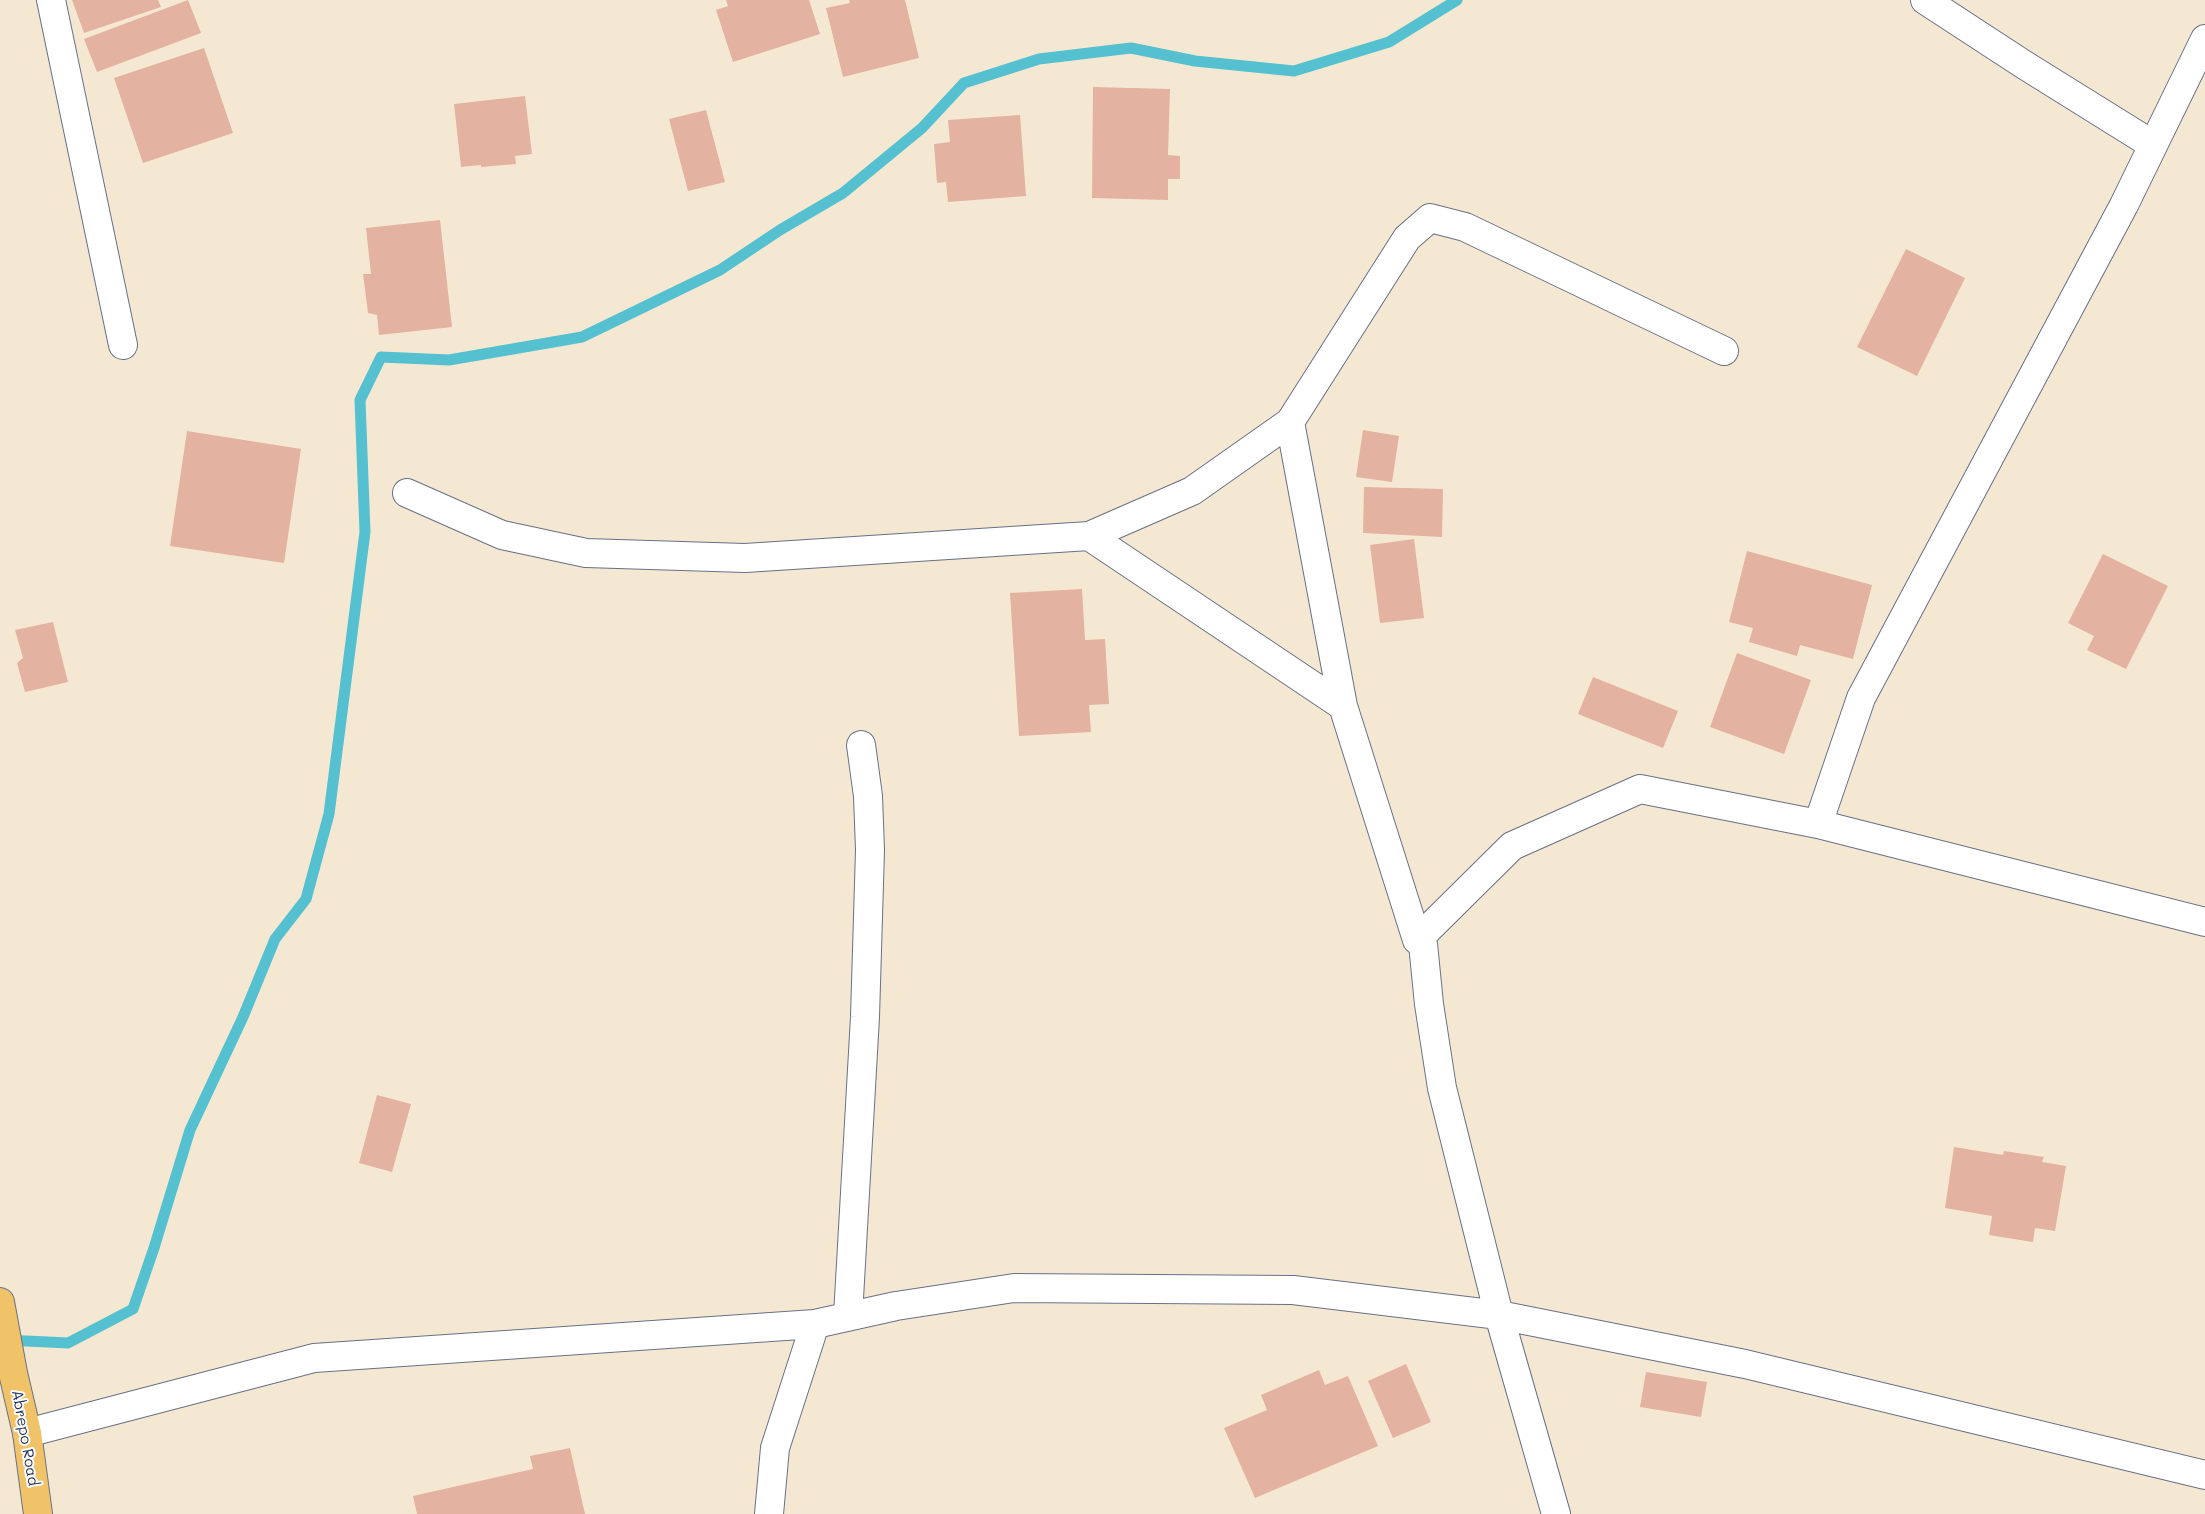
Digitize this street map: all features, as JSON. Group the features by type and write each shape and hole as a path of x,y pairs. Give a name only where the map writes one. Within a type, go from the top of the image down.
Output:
{"main road":[{"name":"Abrepo Road","path":"0,1302 13,1373 27,1433 38,1514"}],"street":[{"path":"51,0 123,345"},
{"path":"1925,0 2023,64 2154,145"},
{"path":"1818,824 1862,698 2124,205 2205,40"},
{"path":"407,493 502,535 586,552 745,558 1089,536 1192,491 1290,422 1407,238 1430,218 1465,226 1724,351"},
{"path":"1290,422 1344,706 1417,940 1423,944 1429,1004 1442,1088 1499,1315 1556,1514"},
{"path":"1089,536 1344,706"},
{"path":"848,1316 865,1016 870,850 868,796 861,746"},
{"path":"1417,940 1512,846 1640,789 1818,824 2205,922"},
{"path":"27,1433 314,1358 815,1324 896,1306 1014,1288 1293,1290 1499,1315 1745,1364 2205,1475"},
{"path":"769,1514 775,1448 815,1324"}],"building":[{"path":"72,0 158,0 161,7 84,33"},
{"path":"188,0 201,33 97,72 84,39"},
{"path":"726,0 809,0 820,34 733,62 716,10 728,6"},
{"path":"849,0 905,0 919,58 843,77 826,8 850,3"},
{"path":"204,48 233,133 143,163 114,78"},
{"path":"1093,87 1170,89 1168,155 1180,156 1180,179 1168,179 1168,200 1092,198"},
{"path":"525,96 532,154 515,156 516,164 461,167 454,104"},
{"path":"706,110 725,182 688,191 669,119"},
{"path":"1020,115 1026,196 948,202 946,182 937,183 934,144 950,142 948,120"},
{"path":"440,220 452,327 379,335 377,315 368,313 363,274 371,274 366,228"},
{"path":"1906,249 1965,278 1917,376 1857,347"},
{"path":"1363,430 1399,436 1392,482 1356,477"},
{"path":"187,431 301,449 284,563 170,546"},
{"path":"1364,487 1443,489 1442,537 1363,533"},
{"path":"1414,539 1424,618 1380,623 1370,545"},
{"path":"1747,551 1872,585 1853,659 1800,645 1797,656 1749,642 1753,628 1729,622"},
{"path":"2103,554 2168,586 2126,669 2087,650 2094,636 2068,623"},
{"path":"1082,589 1085,640 1105,639 1109,704 1089,705 1091,732 1019,736 1010,593"},
{"path":"53,622 68,682 25,692 17,663 23,658 15,630"},
{"path":"1737,653 1811,680 1784,754 1710,727"},
{"path":"1593,677 1678,711 1663,748 1578,714"},
{"path":"377,1095 411,1104 392,1172 359,1163"},
{"path":"1954,1147 2003,1155 2004,1151 2044,1157 2042,1162 2066,1166 2055,1231 2035,1228 2033,1242 1989,1235 1992,1216 1945,1208"},
{"path":"1406,1364 1431,1422 1393,1438 1368,1381"},
{"path":"1319,1370 1325,1385 1348,1376 1378,1446 1255,1498 1224,1428 1267,1410 1261,1395"},
{"path":"1646,1372 1707,1382 1701,1417 1640,1407"},
{"path":"570,1448 585,1514 417,1514 413,1496 533,1469 530,1456"}],"waterway":[{"path":"6,1340 68,1343 133,1309 154,1248 190,1130 243,1017 275,939 306,899 329,814 365,532 360,400 381,357 449,360 582,337 720,270 780,230 843,193 922,128 964,83 1039,59 1131,48 1195,61 1294,71 1389,42 1457,0"}]}
